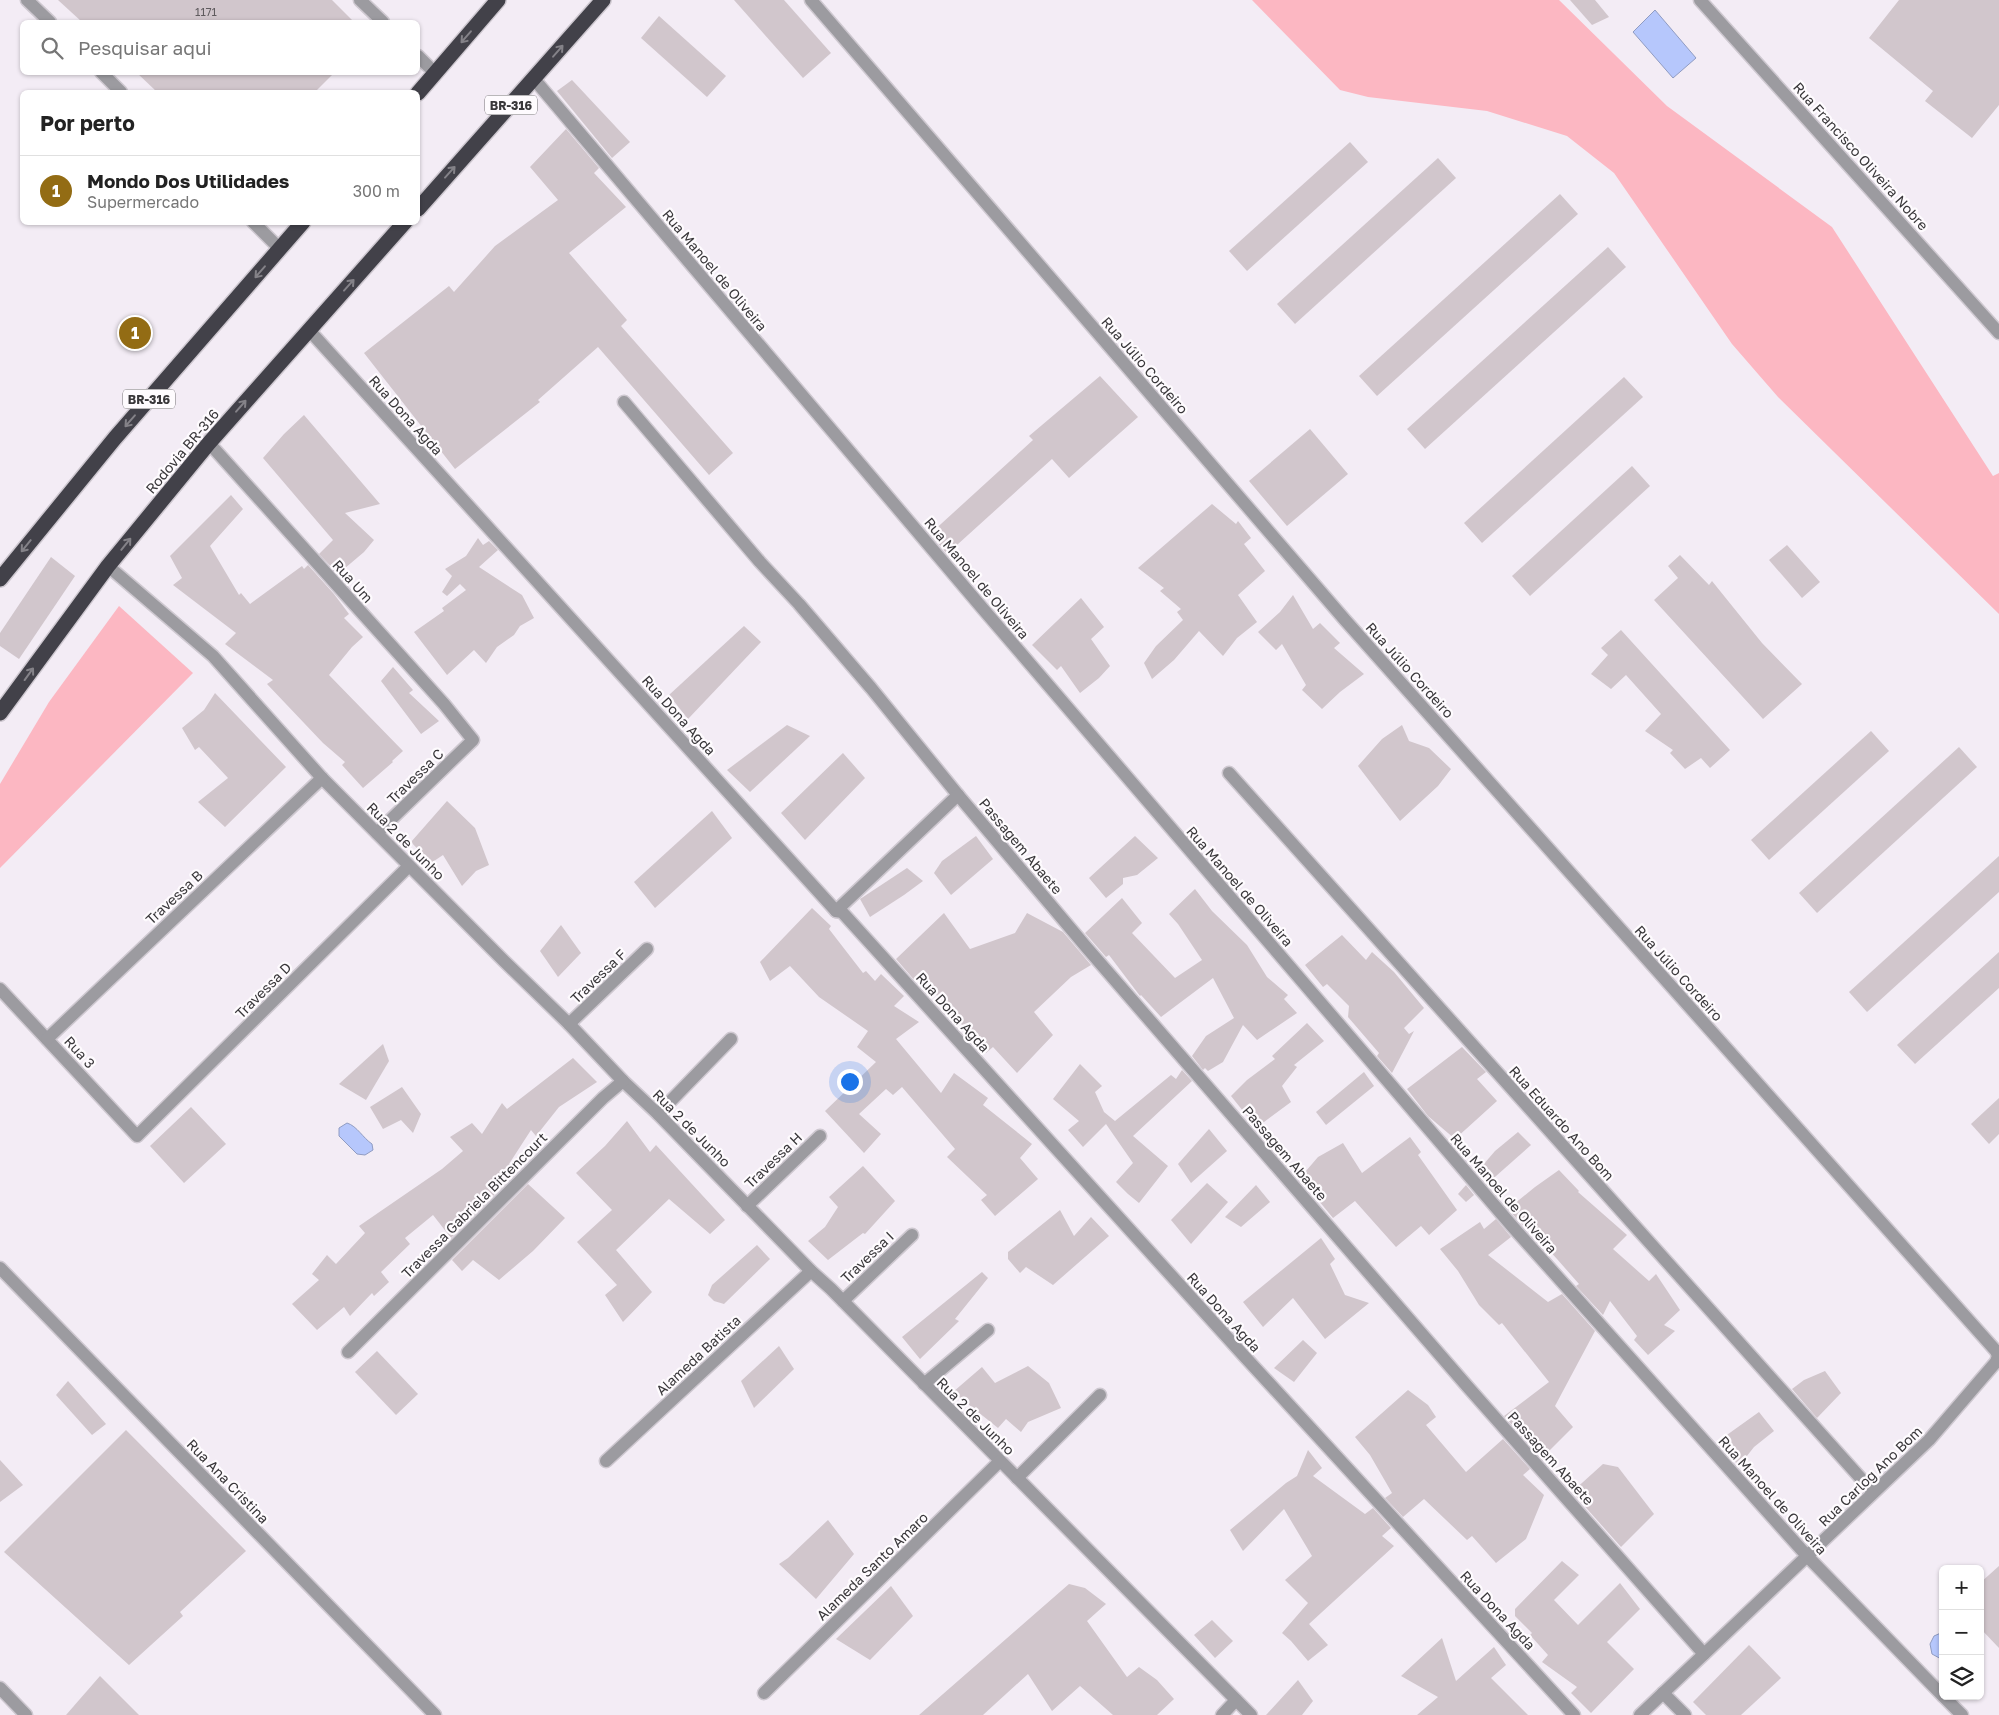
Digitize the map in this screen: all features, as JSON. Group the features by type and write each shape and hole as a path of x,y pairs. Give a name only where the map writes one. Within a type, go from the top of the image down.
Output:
{"highway":[{"path":"420,91 498,0"},
{"name":"BR-316","path":"420,207 603,0"},
{"name":"BR-316","path":"0,579 115,438 300,225"},
{"name":"Rodovia BR-316","path":"0,713 108,566 209,443 402,225"}],"street":[{"path":"27,0 48,20"},
{"path":"360,0 381,20"},
{"name":"Rua Júlio Cordeiro","path":"811,0 1345,620 1996,1352"},
{"name":"Rua Francisco Oliveira Nobre","path":"1700,0 1999,333"},
{"path":"420,58 435,73"},
{"path":"104,75 119,90"},
{"name":"Rua Manoel de Oliveira","path":"534,79 976,602 1505,1218 1808,1557 1939,1692"},
{"path":"256,225 280,249"},
{"name":"Rua Dona Agda","path":"309,330 836,911 842,912 1245,1357 1574,1715"},
{"name":"Passagem Abaete","path":"624,402 760,562 799,604 871,688 1087,948 1467,1386 1704,1654"},
{"name":"Rua Um","path":"209,443 444,704 473,740"},
{"name":"Rua 2 de Junho","path":"108,566 213,656 322,778 569,1024 623,1081 658,1114 1251,1715"},
{"name":"Travessa C","path":"377,833 473,740"},
{"name":"Rua Eduardo Ano Bom","path":"1229,773 1873,1492"},
{"name":"Travessa B","path":"47,1038 322,778"},
{"path":"836,911 958,795"},
{"name":"Travessa D","path":"137,1136 409,866"},
{"name":"Travessa F","path":"569,1024 647,949"},
{"name":"Rua 3","path":"0,989 137,1136"},
{"path":"658,1114 730,1039"},
{"name":"Travessa Gabriela Bittencourt","path":"348,1352 602,1098 623,1081"},
{"name":"Travessa H","path":"747,1206 820,1136"},
{"name":"Travessa I","path":"843,1301 912,1235"},
{"name":"Rua Ana Cristina","path":"0,1268 435,1715"},
{"name":"Alameda Batista","path":"606,1461 811,1271"},
{"path":"924,1384 988,1330"},
{"name":"Rua Carlog Ano Bom","path":"1640,1715 1929,1440 1996,1362 1998,1356 1996,1352"},
{"path":"1017,1478 1100,1395"},
{"name":"Alameda Santo Amaro","path":"764,1693 1000,1461"},
{"path":"0,1688 26,1715"},
{"path":"1663,1693 1685,1715"},
{"path":"1222,1715 1236,1700"},
{"name":"Rua Manoel de Oliveira","path":"1947,1700 1962,1715"}],"shaded area":[{"path":"1252,0 1559,0 1667,106 1832,227 1993,476 1999,473 1999,614 1778,397 1732,344 1614,173 1567,136 1487,111 1368,97 1340,90"},
{"path":"119,606 193,673 0,868 0,784 49,702"}],"water":[{"path":"1655,10 1696,58 1673,78 1633,32"},
{"path":"347,1123 372,1144 373,1150 365,1155 357,1154 339,1136 339,1128"},
{"path":"1939,1634 1939,1658 1932,1654 1930,1644 1934,1636"}],"building":[{"path":"58,0 332,0 352,20 80,20"},
{"path":"734,0 784,0 831,53 803,78"},
{"path":"1570,0 1595,0 1609,17 1592,25"},
{"path":"1899,0 1999,0 1999,105 1972,138 1925,101 1933,91 1869,38"},
{"path":"659,16 726,76 707,97 641,38"},
{"path":"139,75 332,75 317,90 155,90"},
{"path":"572,80 630,142 612,158 557,91"},
{"path":"566,129 599,168 594,173 626,207 569,253 627,320 621,326 733,453 709,475 598,347 538,400 540,402 455,469 364,353 449,286 454,292 495,246 558,200 530,167"},
{"path":"1350,142 1368,162 1247,271 1229,251"},
{"path":"1438,158 1456,178 1295,324 1277,304"},
{"path":"1560,194 1578,214 1377,396 1359,376"},
{"path":"1608,247 1626,267 1425,449 1407,429"},
{"path":"1100,376 1138,417 1069,478 1052,459 947,554 930,534 1033,440 1029,436"},
{"path":"1624,377 1643,397 1482,543 1464,523"},
{"path":"304,415 380,504 345,513 374,540 364,552 338,574 319,554 333,540 263,458"},
{"path":"1310,429 1348,474 1287,526 1249,481"},
{"path":"1632,466 1650,486 1530,596 1512,576"},
{"path":"231,495 243,509 210,546 239,595 241,593 250,604 302,566 304,569 308,565 349,614 344,618 363,637 352,647 329,675 403,751 363,788 342,765 345,762 323,743 267,684 273,680 225,644 236,633 173,585 182,578 170,556"},
{"path":"1212,504 1236,524 1238,521 1251,538 1244,544 1265,571 1238,595 1257,622 1237,638 1223,656 1199,631 1174,660 1152,679 1144,663 1156,646 1183,620 1177,612 1181,609 1160,591 1164,588 1138,568"},
{"path":"478,538 483,545 489,541 498,550 479,567 522,595 534,618 520,626 514,635 497,647 486,663 474,650 447,675 414,632 444,611 442,608 466,590 460,584 447,596 442,592 452,576 445,569 466,556"},
{"path":"1787,545 1820,582 1802,598 1769,560"},
{"path":"1680,555 1709,585 1712,581 1762,643 1802,684 1763,719 1654,600 1678,578 1668,566"},
{"path":"51,557 75,576 19,659 0,646 0,633"},
{"path":"1293,595 1313,629 1320,623 1340,643 1334,648 1364,674 1340,692 1322,709 1302,690 1306,685 1282,644 1276,650 1258,632 1280,612"},
{"path":"1081,598 1104,627 1091,639 1110,666 1099,678 1080,693 1061,666 1057,670 1032,645"},
{"path":"744,626 761,642 688,719 669,695"},
{"path":"1621,630 1730,750 1710,768 1701,758 1685,769 1670,753 1673,750 1645,731 1661,714 1626,675 1611,689 1591,674 1608,655 1601,648"},
{"path":"393,667 413,690 409,693 439,721 421,734 381,681"},
{"path":"215,693 286,767 225,827 198,802 228,778 199,747 195,750 182,728 204,710"},
{"path":"787,725 810,736 750,792 727,770"},
{"path":"1402,725 1409,741 1429,748 1451,769 1438,786 1400,821 1358,766 1382,739"},
{"path":"1871,731 1889,751 1769,860 1751,840"},
{"path":"1959,747 1977,767 1817,913 1799,893"},
{"path":"843,753 865,778 805,840 781,813"},
{"path":"447,801 475,828 489,865 476,871 462,886 443,855 431,863 411,842"},
{"path":"712,811 732,838 655,908 634,882"},
{"path":"976,836 993,859 951,895 934,873 942,861"},
{"path":"1135,836 1158,858 1137,875 1123,878 1123,884 1106,898 1089,878"},
{"path":"1999,856 1999,892 1867,1012 1849,992"},
{"path":"907,868 923,881 870,917 860,899"},
{"path":"1195,889 1212,911 1247,945 1267,977 1288,995 1284,999 1297,1013 1257,1040 1243,1025 1223,1062 1208,1071 1205,1068 1203,1070 1192,1056 1206,1036 1234,1018 1213,978 1161,1017 1140,996 1109,955 1106,957 1085,933 1122,898 1142,923 1132,933 1175,978 1202,960 1169,914"},
{"path":"812,908 831,926 829,929 863,973 866,971 875,981 881,974 904,996 894,1006 919,1022 896,1039 941,1093 954,1073 988,1098 983,1105 1032,1144 1020,1158 1038,1179 995,1216 981,1200 987,1195 947,1157 955,1149 902,1087 893,1095 886,1089 859,1114 881,1134 864,1153 825,1111 876,1062 857,1047 868,1031 819,997 790,966 770,981 760,962"},
{"path":"944,913 970,949 1015,933 1027,913 1063,932 1091,965 1071,977 1034,1012 1053,1035 1017,1073 993,1047 986,1053 921,977 916,982 896,959"},
{"path":"561,925 581,953 558,977 540,951"},
{"path":"1342,935 1366,960 1372,952 1394,972 1424,1008 1404,1028 1409,1034 1414,1031 1392,1073 1377,1056 1379,1053 1348,1017 1349,1006 1327,984 1323,987 1305,965"},
{"path":"1999,952 1999,988 1915,1064 1897,1045"},
{"path":"1307,1023 1324,1041 1294,1065 1297,1067 1282,1086 1291,1102 1260,1125 1258,1123 1255,1126 1231,1096 1247,1080 1275,1059 1272,1056"},
{"path":"383,1044 389,1061 366,1100 339,1084"},
{"path":"1462,1047 1486,1072 1477,1079 1497,1101 1455,1139 1428,1116 1407,1089"},
{"path":"573,1058 597,1082 559,1107 536,1136 531,1130 509,1164 517,1172 451,1238 433,1215 405,1238 410,1244 381,1272 389,1282 374,1296 372,1293 350,1316 344,1307 317,1330 292,1304 319,1280 312,1274 327,1255 336,1264 365,1233 359,1226 442,1169 463,1151 450,1137 472,1123 482,1134 502,1103 507,1109"},
{"path":"1080,1064 1102,1086 1095,1092 1104,1112 1115,1121 1171,1075 1176,1079 1182,1070 1192,1081 1133,1136 1168,1166 1139,1203 1116,1182 1133,1163 1106,1124 1083,1147 1068,1130 1079,1121 1053,1099"},
{"path":"1364,1072 1374,1086 1326,1125 1316,1112"},
{"path":"402,1087 421,1114 413,1133 401,1120 383,1129 370,1107"},
{"path":"1999,1098 1999,1134 1989,1144 1971,1124"},
{"path":"191,1107 226,1144 184,1183 150,1146"},
{"path":"627,1121 650,1152 656,1145 725,1220 710,1234 669,1199 616,1250 652,1292 623,1322 605,1295 617,1285 577,1242 612,1210 576,1173 605,1146"},
{"path":"1209,1129 1227,1151 1191,1183 1178,1164"},
{"path":"1518,1132 1531,1145 1487,1184 1477,1172 1495,1151"},
{"path":"1410,1137 1421,1152 1418,1155 1457,1210 1429,1235 1421,1226 1396,1247 1355,1201 1333,1218 1300,1178 1318,1157 1343,1143 1362,1173"},
{"path":"863,1166 895,1201 865,1234 863,1233 828,1260 808,1241 825,1227 838,1207 829,1197"},
{"path":"1559,1170 1578,1192 1627,1235 1613,1249 1649,1281 1656,1274 1680,1310 1664,1325 1675,1331 1648,1355 1634,1340 1637,1336 1610,1301 1603,1315 1576,1286 1579,1284 1557,1259 1526,1225 1524,1227 1508,1209"},
{"path":"1207,1183 1228,1202 1191,1244 1171,1220"},
{"path":"528,1184 565,1218 533,1251 499,1280 473,1260 462,1271 452,1260"},
{"path":"1256,1185 1270,1202 1241,1227 1225,1217"},
{"path":"1466,1185 1474,1195 1466,1202 1458,1194"},
{"path":"1060,1210 1074,1236 1091,1217 1109,1236 1053,1285 1026,1267 1020,1273 1008,1259 1008,1252"},
{"path":"1496,1219 1511,1237 1488,1255 1548,1302 1562,1294 1595,1331 1555,1406 1573,1427 1542,1458 1504,1416 1549,1382 1502,1323 1499,1325 1479,1305 1458,1271 1440,1249 1480,1222 1484,1229"},
{"path":"1321,1238 1335,1259 1330,1264 1345,1295 1369,1303 1325,1339 1293,1298 1263,1327 1243,1302"},
{"path":"757,1245 770,1259 724,1304 714,1301 708,1295 712,1285"},
{"path":"982,1272 988,1278 955,1319 959,1321 920,1359 902,1337"},
{"path":"1303,1340 1317,1353 1294,1382 1274,1368"},
{"path":"779,1346 794,1369 754,1408 741,1381"},
{"path":"377,1351 418,1394 396,1415 355,1372"},
{"path":"1028,1366 1049,1383 1061,1408 1028,1422 1021,1432 1006,1419 998,1428 953,1392 982,1367 995,1383"},
{"path":"1825,1371 1841,1393 1817,1418 1792,1389 1804,1380"},
{"path":"68,1381 106,1424 92,1435 56,1395"},
{"path":"1408,1390 1428,1405 1436,1417 1426,1425 1466,1472 1503,1439 1530,1469 1523,1475 1544,1495 1526,1539 1496,1563 1472,1536 1467,1540 1424,1499 1403,1517 1385,1498 1392,1493 1370,1455 1355,1437"},
{"path":"1759,1412 1774,1431 1754,1447 1739,1466 1717,1442"},
{"path":"126,1430 246,1551 180,1612 183,1616 129,1665 4,1552"},
{"path":"1308,1450 1322,1468 1313,1476 1365,1514 1373,1508 1391,1528 1382,1536 1394,1546 1309,1624 1328,1645 1308,1661 1282,1633 1308,1603 1285,1580 1312,1556 1284,1509 1243,1551 1230,1530 1297,1476"},
{"path":"0,1460 23,1485 0,1502"},
{"path":"1603,1464 1618,1467 1654,1514 1621,1547 1572,1492"},
{"path":"828,1520 854,1554 816,1599 779,1564 788,1558"},
{"path":"1562,1561 1579,1575 1554,1600 1578,1625 1620,1583 1640,1609 1607,1642 1634,1669 1591,1713 1571,1693 1577,1687 1542,1662 1548,1655 1530,1635 1532,1633 1515,1616 1515,1609"},
{"path":"1999,1566 1999,1648 1984,1632 1984,1579"},
{"path":"1069,1584 1085,1588 1106,1604 1087,1621 1127,1677 1139,1667 1157,1680 1174,1699 1157,1715 1113,1715 1080,1686 1052,1711 1028,1674 983,1715 919,1715"},
{"path":"891,1586 913,1616 870,1660 836,1639"},
{"path":"1212,1620 1233,1641 1215,1658 1194,1635"},
{"path":"1442,1638 1456,1681 1494,1647 1506,1665 1491,1678 1528,1715 1417,1715 1438,1697 1401,1676"},
{"path":"1749,1645 1781,1678 1741,1715 1706,1715 1693,1702"},
{"path":"100,1676 139,1715 66,1715"},
{"path":"1298,1680 1313,1701 1302,1715 1266,1715"}],"place":[{"name":"Mondo Dos Utilidades","path":"135,333"}]}
